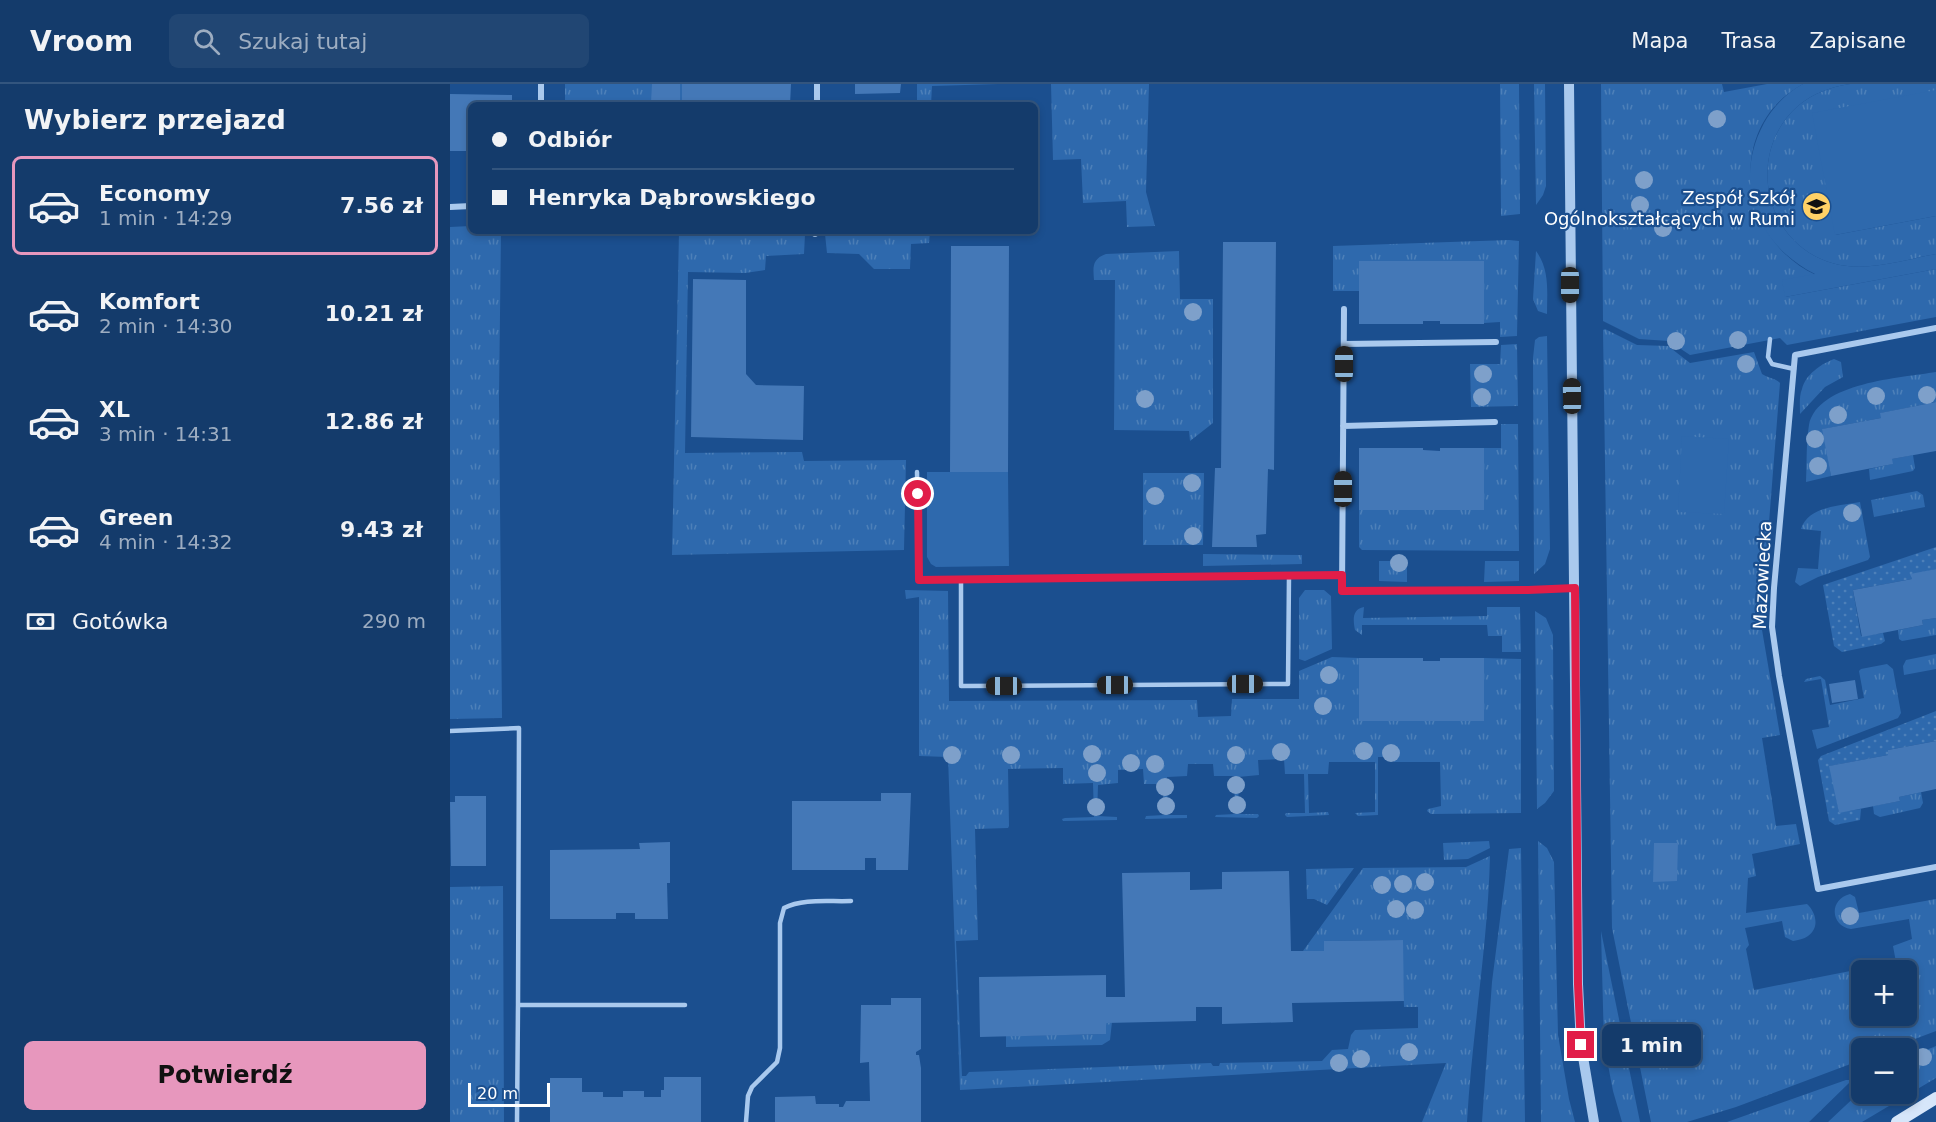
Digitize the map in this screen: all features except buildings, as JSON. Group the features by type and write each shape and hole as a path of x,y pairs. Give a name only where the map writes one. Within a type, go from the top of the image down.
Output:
{"main road":[{"path":"1897,1122 1936,1098"}],"street":[{"path":"541,84 542,102"},
{"path":"817,84 817,102"},
{"path":"1569,84 1578,984 1581,1045 1594,1116 1599,1122"},
{"path":"450,207 468,206"},
{"path":"1342,591 1344,309"},
{"path":"1794,369 1795,355 1936,328"},
{"path":"1344,344 1496,342"},
{"name":"Mazowiecka","path":"1794,369 1772,627 1818,889 1936,867"},
{"path":"1343,426 1495,422"}],"lane":[{"path":"1770,339 1768,357 1773,364 1794,369"},
{"path":"917,472 919,580 1342,575"},
{"path":"961,579 961,686 1288,684 1289,575"},
{"path":"1342,591 1575,588"},
{"path":"450,731 519,728 517,1122"},
{"path":"746,1122 746,1106 752,1087 777,1062 780,1048 780,923 784,908 802,902 851,901"},
{"path":"518,1005 685,1005"}],"green space":[{"path":"565,84 682,84 682,102 565,102"},
{"path":"917,84 998,84 932,86 931,102 917,102"},
{"path":"1051,84 1149,84 1146,192 1155,226 1127,227 1126,201 1083,203 1081,159 1053,160"},
{"path":"1500,84 1519,84 1520,214 1501,216"},
{"path":"1534,84 1545,84 1546,186 1536,205"},
{"path":"1601,84 1722,84 1724,92 1767,84 1803,84 1778,103 1761,127 1752,154 1751,182 1757,211 1770,236 1790,259 1816,275 1785,297 1936,269 1936,317 1787,345 1780,338 1690,355 1669,341 1639,339 1603,321"},
{"path":"1803,84 1850,84 1823,91 1799,105 1782,124 1772,146 1768,170 1769,194 1777,216 1790,236 1809,252 1832,263 1845,266 1871,266 1936,254 1936,269 1785,297 1782,280 1815,274 1795,262 1778,246 1765,229 1756,210 1751,189 1750,167 1755,145 1764,123 1786,96"},
{"path":"1850,84 1936,84 1936,90 1835,235 1936,216 1936,254 1871,266 1845,266 1832,263 1809,252 1790,236 1777,216 1769,194 1768,170 1772,146 1782,124 1799,105 1811,97 1829,89"},
{"path":"1936,90 1936,216 1835,235 1812,113"},
{"path":"468,226 468,234 501,234 499,398 502,718 450,719 450,227"},
{"path":"679,234 805,234 804,254 766,256 765,270 745,273 688,272 685,453 802,452 804,461 906,460 904,550 672,555"},
{"path":"825,234 930,234 929,243 911,244 910,269 874,269 859,254 827,253"},
{"path":"1519,241 1517,336 1500,337 1500,322 1484,323 1484,261 1360,261 1359,291 1333,291 1333,246"},
{"path":"1179,251 1180,299 1213,299 1213,423 1190,441 1189,431 1114,430 1115,280 1094,280 1094,264 1098,258 1106,254"},
{"path":"1536,251 1546,273 1547,314 1538,311 1533,299"},
{"path":"1605,329 1637,345 1668,346 1690,363 1754,352 1762,374 1780,383 1761,624 1780,735 1762,738 1776,826 1796,824 1800,844 1752,854 1756,876 1748,878 1746,913 1807,904 1813,911 1815,924 1812,933 1803,939 1793,941 1785,937 1782,921 1745,928 1749,945 1746,949 1754,990 1851,971 1851,1026 1917,1026 1917,960 1896,960 1893,946 1912,939 1909,919 1851,929 1839,923 1835,912 1838,901 1850,894 1855,897 1859,913 1936,899 1936,1031 1917,1038 1851,1038 1851,1064 1736,1107 1687,1122 1651,1122 1612,928 1603,330"},
{"path":"1547,336 1550,549 1545,564 1534,574 1533,358 1535,340"},
{"path":"1517,344 1518,406 1471,407 1470,364 1500,364 1501,345"},
{"path":"1834,359 1841,362 1843,377 1825,387 1800,414 1800,395 1806,379 1819,367"},
{"path":"1936,372 1936,402 1881,413 1881,418 1823,429 1831,476 1806,482 1809,425 1816,411 1828,399 1844,391 1883,380"},
{"path":"1501,424 1518,424 1519,551 1362,550 1359,547 1359,510 1484,510 1484,448 1501,448"},
{"path":"1682,436 1729,439 1724,514 1678,512"},
{"path":"1913,455 1915,468 1913,471 1870,480 1869,469 1892,464 1892,459"},
{"path":"927,472 1008,472 1009,566 936,567 931,564 927,557"},
{"path":"1143,473 1204,473 1203,545 1143,545"},
{"path":"1917,491 1923,495 1925,507 1874,517 1871,500"},
{"path":"1860,502 1870,557 1868,560 1818,577 1800,586 1795,582 1798,568 1818,569 1821,531 1801,529 1805,521 1817,511"},
{"path":"1936,547 1936,569 1911,575 1912,579 1853,590 1861,636 1883,633 1885,641 1881,644 1842,652 1834,646 1823,585"},
{"path":"1203,554 1302,555 1302,564 1203,566"},
{"path":"1379,561 1407,561 1407,582 1379,581"},
{"path":"1485,561 1519,561 1519,581 1484,582"},
{"path":"905,590 948,591 949,701 1197,700 1198,717 1231,716 1232,699 1299,699 1299,671 1332,657 1359,658 1360,721 1484,658 1521,659 1521,813 1431,814 1427,811 1428,809 1441,806 1440,762 1394,762 1394,757 1378,757 1378,815 1358,816 1355,813 1375,812 1375,762 1329,762 1328,774 1308,774 1309,813 1328,812 1329,815 1287,817 1286,813 1305,813 1304,774 1285,774 1284,759 1258,760 1259,775 1238,777 1239,814 1258,814 1257,818 1215,817 1216,815 1235,814 1234,776 1214,776 1213,764 1188,764 1187,776 1167,777 1168,815 1187,815 1187,818 1145,819 1146,816 1164,815 1163,784 1144,784 1143,769 1118,770 1118,783 1098,785 1097,816 1117,817 1117,820 1063,821 1062,819 1065,818 1094,817 1093,783 1063,784 1063,768 1008,769 1008,828 975,829 978,940 956,941 962,1076 966,1076 969,1072 1322,1061 1332,1050 1348,1049 1351,1035 1355,1030 1418,1028 1418,1007 1404,1007 1402,940 1324,941 1324,951 1303,951 1363,868 1466,867 1490,856 1489,889 1467,1122 1422,1122 1446,1063 960,1090 948,757 919,756 919,597 906,599"},
{"path":"1305,590 1324,590 1331,596 1332,649 1305,661 1299,659 1299,598"},
{"path":"1364,607 1363,618 1487,616 1487,607 1520,607 1521,652 1502,652 1502,636 1488,636 1487,625 1362,625 1362,635 1355,630 1354,619 1357,610"},
{"path":"1535,611 1546,618 1553,635 1554,791 1537,809"},
{"path":"1936,618 1936,635 1902,641 1899,639 1898,630 1923,625 1922,620"},
{"path":"1936,654 1936,669 1904,675 1903,666 1906,660"},
{"path":"1887,664 1893,669 1901,713 1898,718 1817,749 1812,730 1829,727 1821,679 1804,682 1806,679 1820,676 1825,680 1830,705 1864,698 1859,671"},
{"path":"1936,711 1936,741 1888,750 1888,755 1830,766 1839,812 1861,809 1860,820 1835,825 1829,821 1818,760 1821,756"},
{"path":"1921,792 1923,803 1920,808 1880,817 1874,814 1873,806 1900,801 1899,797"},
{"path":"1489,841 1490,848 1468,859 1444,860 1443,843"},
{"path":"1538,841 1547,848 1554,862 1558,1035 1575,1122 1541,1122"},
{"path":"1521,848 1525,1122 1482,1122 1492,982 1509,849"},
{"path":"1354,868 1327,905 1314,899 1307,899 1306,869"},
{"path":"503,886 504,1122 450,1122 450,887"},
{"path":"1601,931 1640,1122 1622,1122 1613,1091 1604,1044"},
{"path":"1112,1022 1110,1040 1102,1045 1006,1047 1006,1036 1105,1034 1106,1023"},
{"path":"1936,1046 1936,1078 1917,1089 1917,1054"},
{"path":"1849,1080 1849,1083 1809,1122 1727,1122"},
{"path":"1851,1100 1851,1104 1892,1104 1862,1122 1828,1122"}],"place":[{"name":"Zespół Szkół Ogólnokształcących w Rumi","path":"1816,207"}],"route":[{"path":"918,494 919,580 1342,575 1342,591 1575,588 1578,984 1581,1045"}]}
